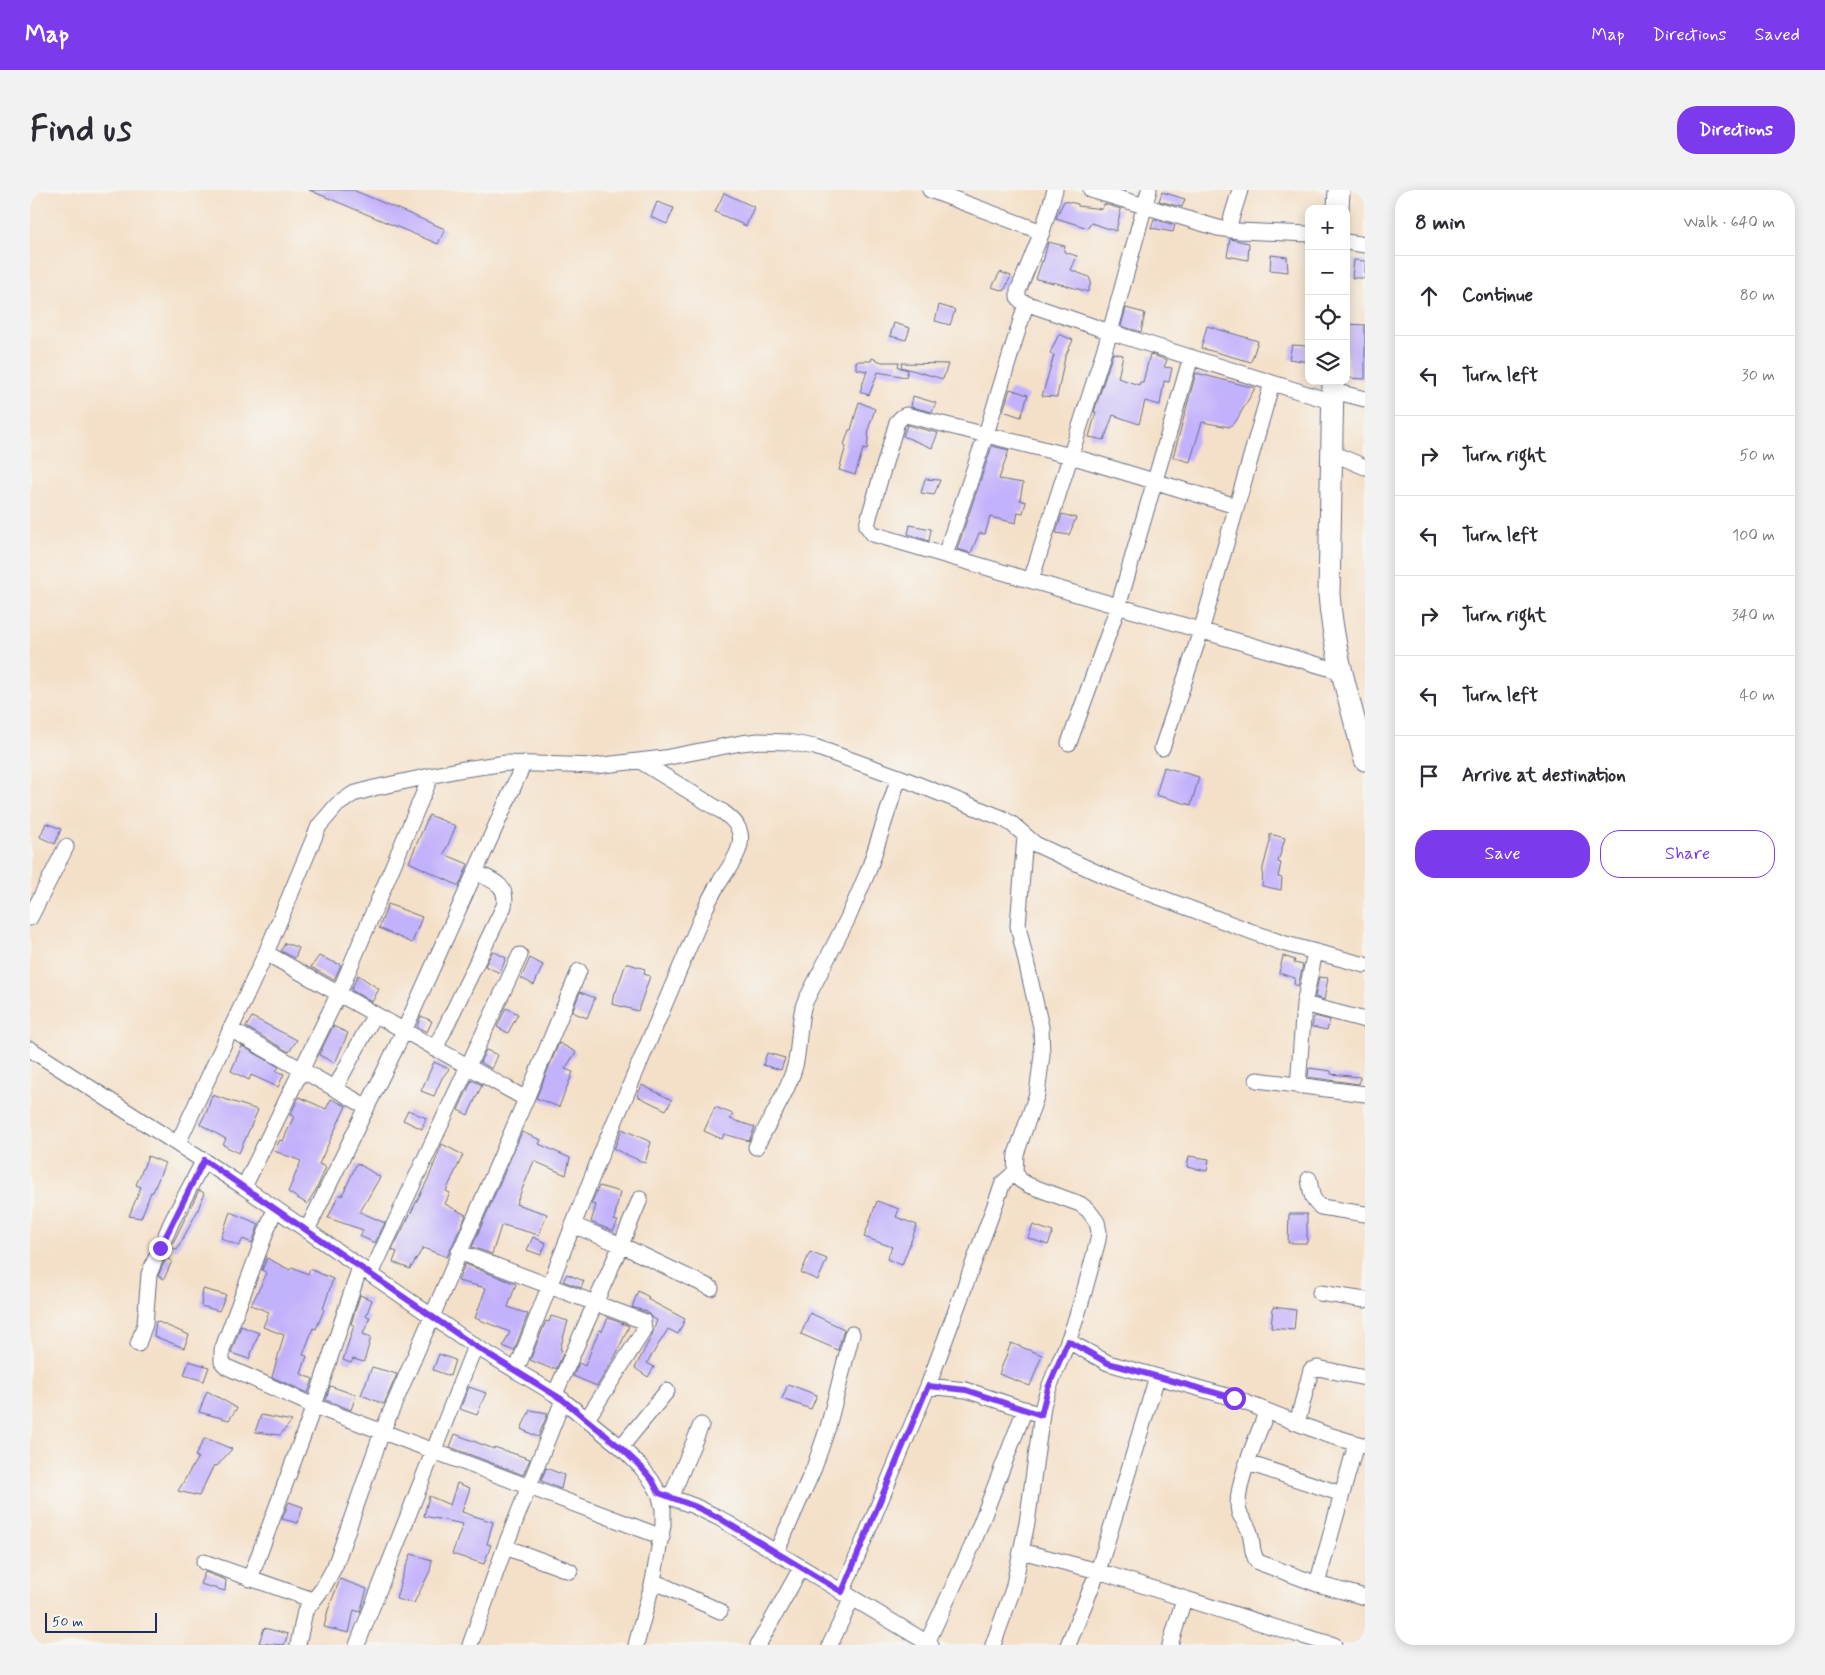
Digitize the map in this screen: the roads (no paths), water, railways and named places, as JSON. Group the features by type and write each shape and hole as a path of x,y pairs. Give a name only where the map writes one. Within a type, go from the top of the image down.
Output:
{"main road":[{"path":"1338,205 1339,190"},
{"path":"1333,391 1329,594 1331,624 1365,760"}],"street":[{"path":"930,190 1042,232"},
{"path":"1055,190 1042,232 1018,291 1020,300 1026,304 1110,332 1272,383 1333,391 1365,399"},
{"path":"1091,190 1228,230 1305,234"},
{"path":"1031,580 1110,332 1149,190"},
{"path":"1228,230 1240,190"},
{"path":"1350,243 1365,245"},
{"path":"945,555 986,434 1026,304"},
{"path":"1069,743 1118,607 1191,357"},
{"path":"1162,748 1201,631 1272,383"},
{"path":"1236,506 1071,456 910,415 902,417 897,422 868,517 867,526 873,534 1342,672"},
{"path":"1332,453 1365,468"},
{"path":"178,1143 266,953 319,826 327,815 353,794 431,776 496,765 524,763 595,766 664,758 760,741 788,742 815,748 899,777 1002,818 1035,844 1111,879 1282,943 1365,965"},
{"path":"516,1371 603,1149 706,907 737,855 740,842 738,826 723,812 640,761"},
{"path":"307,1230 404,1031 524,763"},
{"path":"244,1187 339,993 431,776"},
{"path":"756,1147 792,1075 798,1052 804,1004 836,943 869,869 899,777"},
{"path":"992,1645 1013,1589 1027,1523 1041,1415 1048,1388 1068,1341 1099,1232 1093,1215 1080,1204 1028,1185 1020,1180 1015,1172 1016,1154 1037,1094 1042,1054 1041,1027 1018,926 1025,836"},
{"path":"30,918 66,847"},
{"path":"435,1049 504,906 504,892 496,883 475,872"},
{"path":"1298,1086 1304,1004 1315,952"},
{"path":"266,953 526,1099"},
{"path":"250,1579 366,1271 469,1067 520,955"},
{"path":"298,1645 303,1617 323,1588 335,1566 382,1432 526,1099 579,971"},
{"path":"1304,1004 1365,1020"},
{"path":"335,1088 375,1014"},
{"path":"230,1029 367,1107"},
{"path":"30,1049 204,1160 475,1346 559,1397 621,1448 641,1467 665,1495 719,1518 928,1644 972,1546 1025,1410"},
{"path":"1257,1080 1365,1094"},
{"path":"138,1344 145,1324 149,1274 172,1221 204,1160"},
{"path":"830,1645 847,1595 928,1386 1003,1183 1015,1172"},
{"path":"1309,1179 1316,1204 1322,1207 1365,1214"},
{"path":"470,1645 505,1547 530,1486 559,1397 595,1303 640,1199"},
{"path":"275,1208 222,1350 222,1362 227,1367 314,1406 662,1536"},
{"path":"573,1225 711,1288"},
{"path":"459,1252 639,1319 645,1325 644,1330 587,1419"},
{"path":"1320,1293 1365,1300"},
{"path":"776,1553 814,1468 828,1427 852,1334"},
{"path":"1068,1341 1108,1363 1234,1398 1360,1445 1342,1494 1317,1584"},
{"path":"356,1645 475,1346"},
{"path":"1297,1423 1311,1370 1318,1368 1365,1378"},
{"path":"1068,1645 1098,1571 1157,1378"},
{"path":"928,1386 966,1390 1041,1415"},
{"path":"621,1448 667,1391"},
{"path":"1267,1411 1239,1490 1239,1511 1250,1533 1255,1559 1266,1566 1317,1584 1365,1597"},
{"path":"636,1645 653,1582 662,1536 665,1495 701,1425"},
{"path":"1248,1463 1342,1494"},
{"path":"505,1547 570,1571"},
{"path":"1021,1551 1098,1571 1294,1640 1334,1645"},
{"path":"204,1562 313,1600"},
{"path":"758,1645 801,1568"},
{"path":"653,1582 720,1611"},
{"path":"1170,1645 1184,1600"}]}
